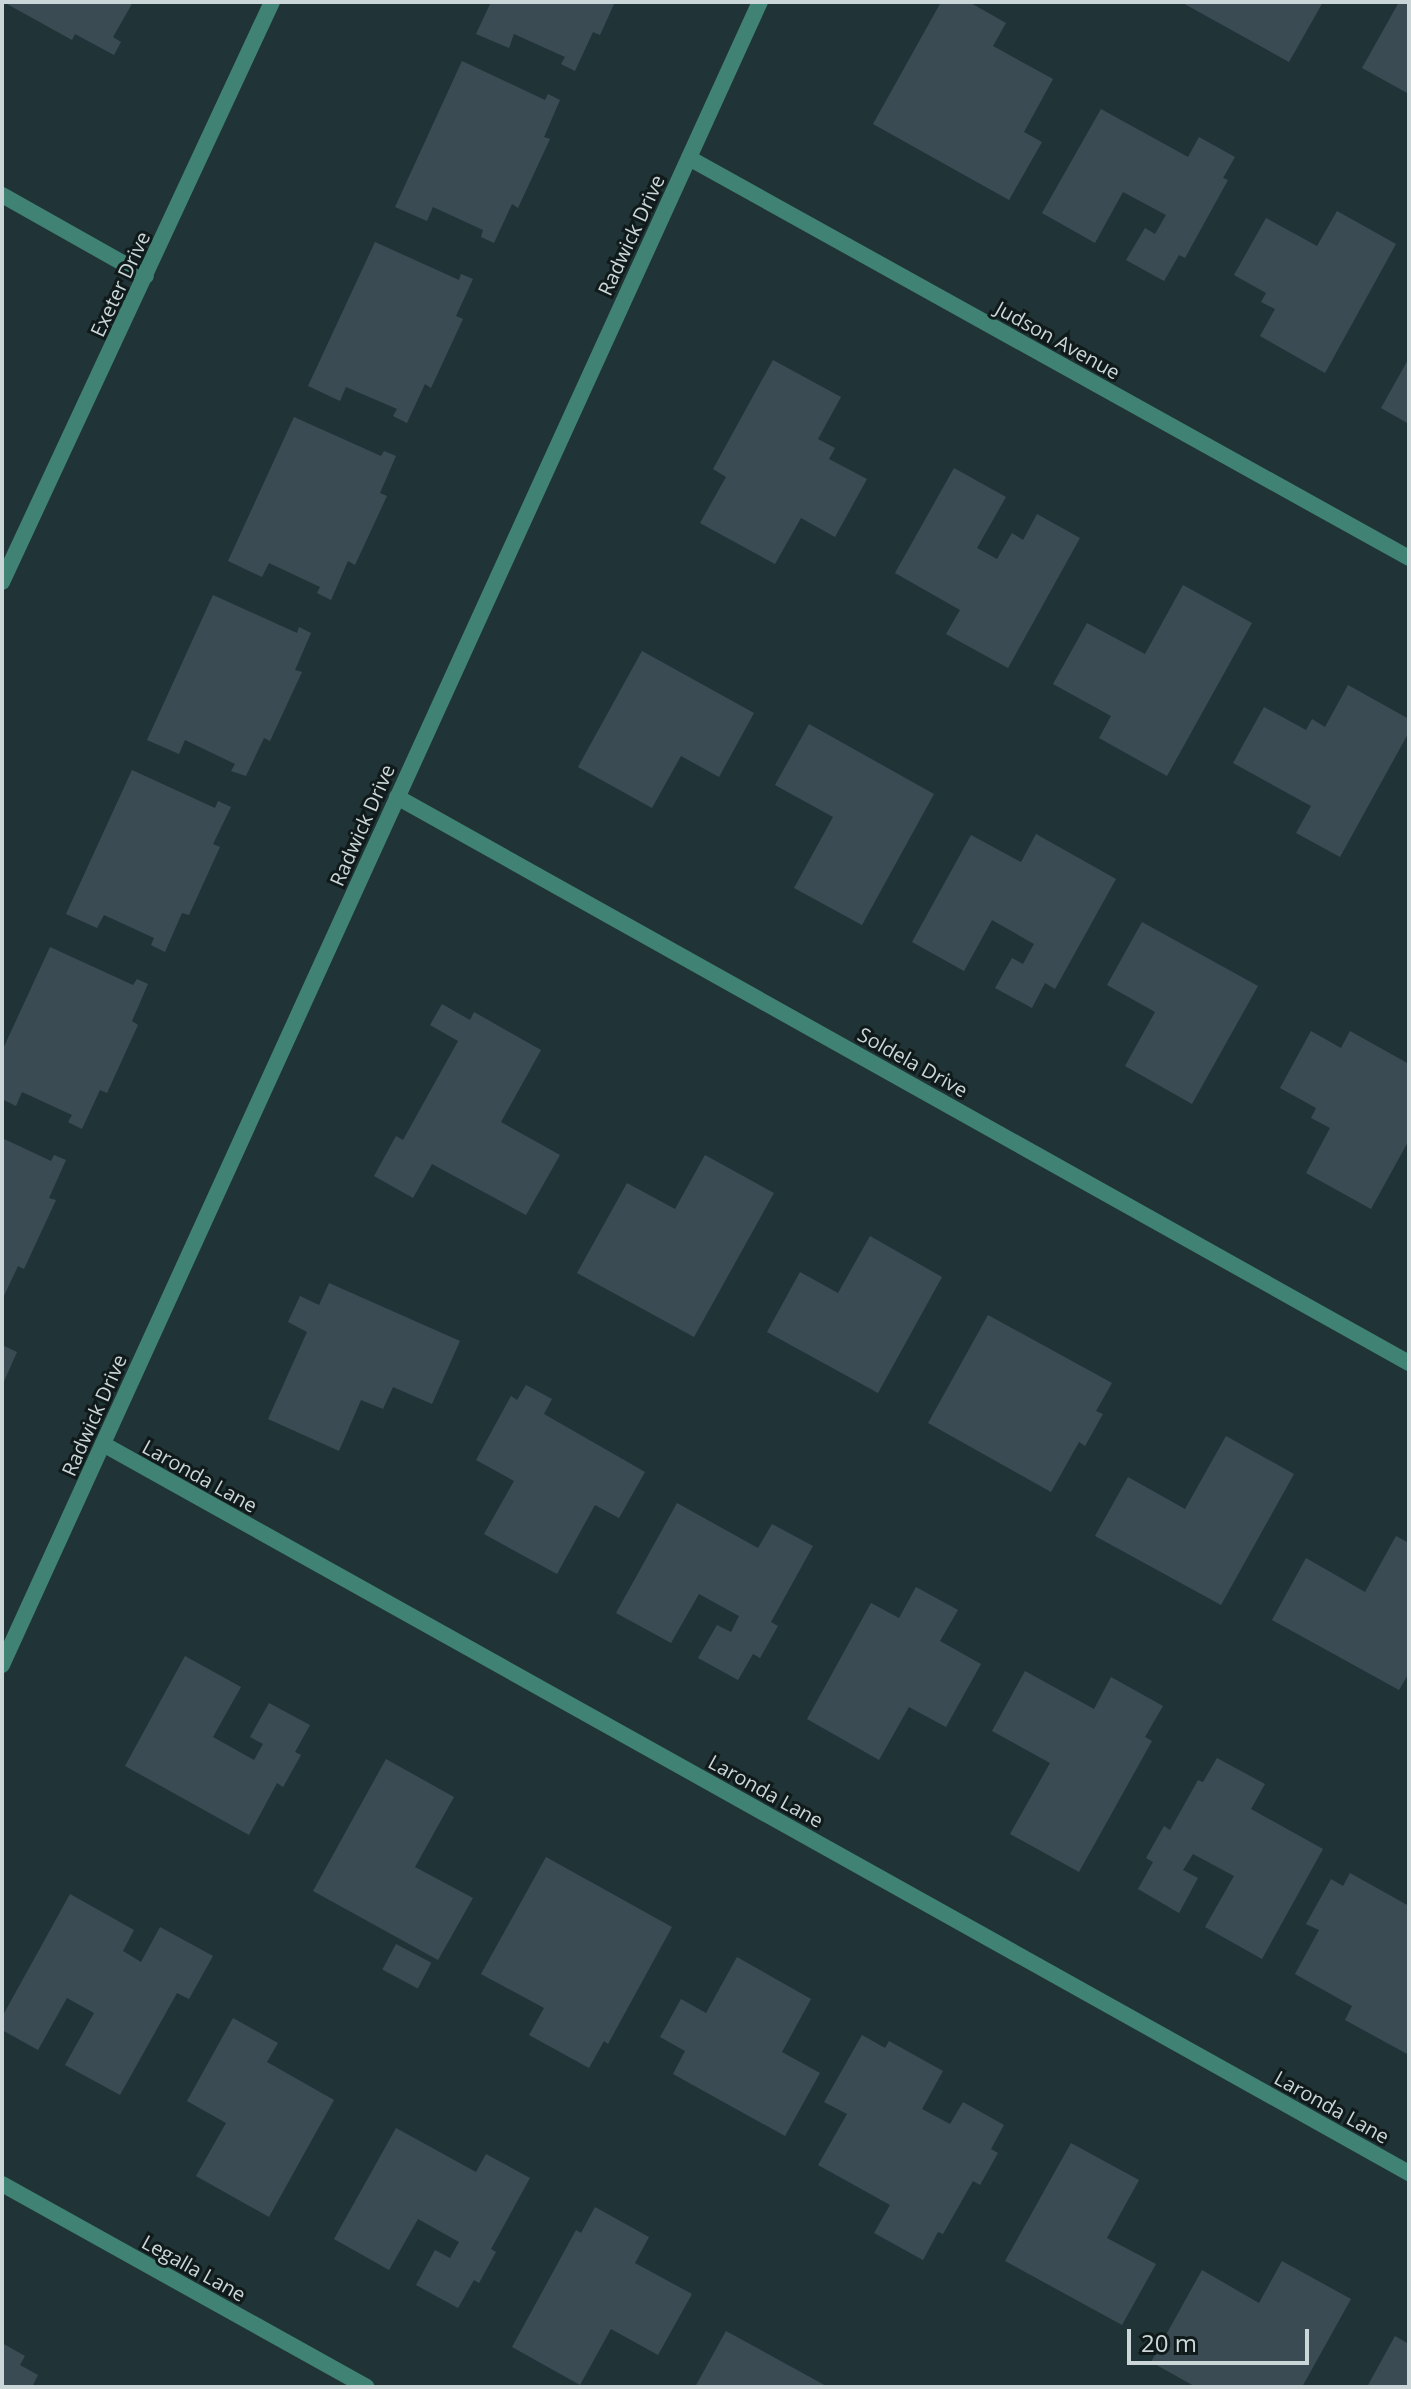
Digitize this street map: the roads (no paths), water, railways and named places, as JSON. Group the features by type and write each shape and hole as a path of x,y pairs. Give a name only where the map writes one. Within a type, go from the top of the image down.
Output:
{"street":[{"name":"Exeter Drive","path":"2,582 272,2"},
{"name":"Radwick Drive","path":"2,1665 760,2"},
{"name":"Judson Avenue","path":"689,158 1409,558"},
{"path":"2,195 146,276"},
{"name":"Soldela Drive","path":"397,797 1409,1363"},
{"name":"Laronda Lane","path":"103,1444 1409,2173"},
{"name":"Legalla Lane","path":"2,2184 366,2387"}]}
